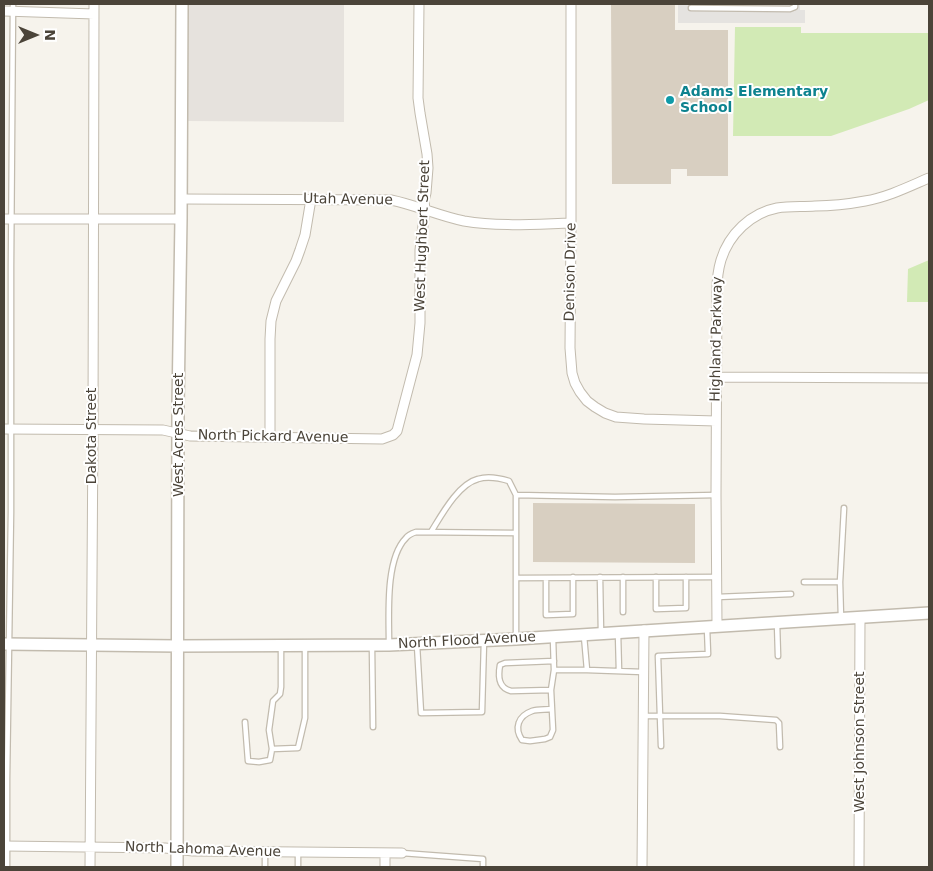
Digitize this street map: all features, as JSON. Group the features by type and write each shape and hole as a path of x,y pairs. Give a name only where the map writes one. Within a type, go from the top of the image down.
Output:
{"street":[{"name":"Dakota Street","path":"90,867 94,4"},
{"name":"West Acres Street","path":"176,867 182,4"},
{"name":"West Hughbert Street","path":"393,435 399,425 417,355 420,323 420,250 428,168 418,98 419,4"},
{"name":"Denison Drive","path":"571,4 570,363 575,384 595,407 605,414 616,417 716,420"},
{"path":"4,11 13,7 94,14"},
{"name":"Highland Parkway","path":"712,626 717,597 716,377 718,274 725,248 738,230 753,218 771,210 788,206 814,206 868,201 905,190 929,178"},
{"name":"Utah Avenue","path":"181,199 390,200 406,203 443,216 478,223 571,222"},
{"path":"270,436 271,321 276,301 296,261 305,235 311,199"},
{"path":"7,219 181,219"},
{"path":"716,377 929,378"},
{"name":"North Pickard Avenue","path":"8,429 163,430 190,436 382,439 393,435"},
{"name":"North Flood Avenue","path":"7,644 389,646 929,613"},
{"name":"West Johnson Street","path":"859,867 860,617"},
{"path":"642,867 644,630"},
{"name":"North Lahoma Avenue","path":"5,846 164,848 193,851 402,853"},
{"path":"385,853 385,867"}],"lane":[{"path":"691,8 790,9 795,4"},
{"path":"7,867 5,846 8,429 7,219 13,7"},
{"path":"431,532 444,511 463,487 477,479 497,478 509,482 516,495 516,639"},
{"path":"516,495 616,497 716,495"},
{"path":"841,618 840,582 844,508"},
{"path":"389,646 389,596 396,552 406,537 416,532 516,533"},
{"path":"600,577 601,633"},
{"path":"623,577 623,612"},
{"path":"656,577 656,609 686,608 686,577"},
{"path":"516,578 717,577"},
{"path":"546,578 546,615 573,614 573,578"},
{"path":"804,582 840,582"},
{"path":"717,597 791,594"},
{"path":"777,622 778,656"},
{"path":"661,746 658,656 708,654 712,626"},
{"path":"618,632 619,671"},
{"path":"584,634 587,670"},
{"path":"552,709 532,711 522,717 518,725 519,735 522,740 544,739 550,737 553,730 552,709 551,690 554,670 553,636"},
{"path":"417,644 421,713 482,712 484,641"},
{"path":"245,722 248,761 270,760 272,749 270,725 273,701 280,694 281,687 281,646"},
{"path":"272,749 298,748 305,718 305,646"},
{"path":"372,646 372,727"},
{"path":"551,690 505,690 500,684 499,671 500,665 505,663 554,661"},
{"path":"554,670 643,672"},
{"path":"643,716 720,716 776,720 779,723 780,748"},
{"path":"265,852 265,867"},
{"path":"298,852 298,867"},
{"path":"402,853 483,859 483,867"}],"shaded area":[{"path":"188,4 344,4 344,122 187,121"},
{"path":"678,4 800,4 800,10 805,10 805,23 678,23"}],"green space":[{"path":"735,27 801,27 801,33 929,33 929,100 909,109 831,136 733,136"},
{"path":"929,260 929,302 907,302 908,269"}],"building":[{"name":"Adams Elementary School","path":"611,4 675,4 675,30 728,30 728,176 687,176 687,169 671,169 671,184 612,184"},
{"path":"533,503 695,504 695,563 533,562"}],"place":[{"name":"Adams Elementary School","path":"670,100"}]}
